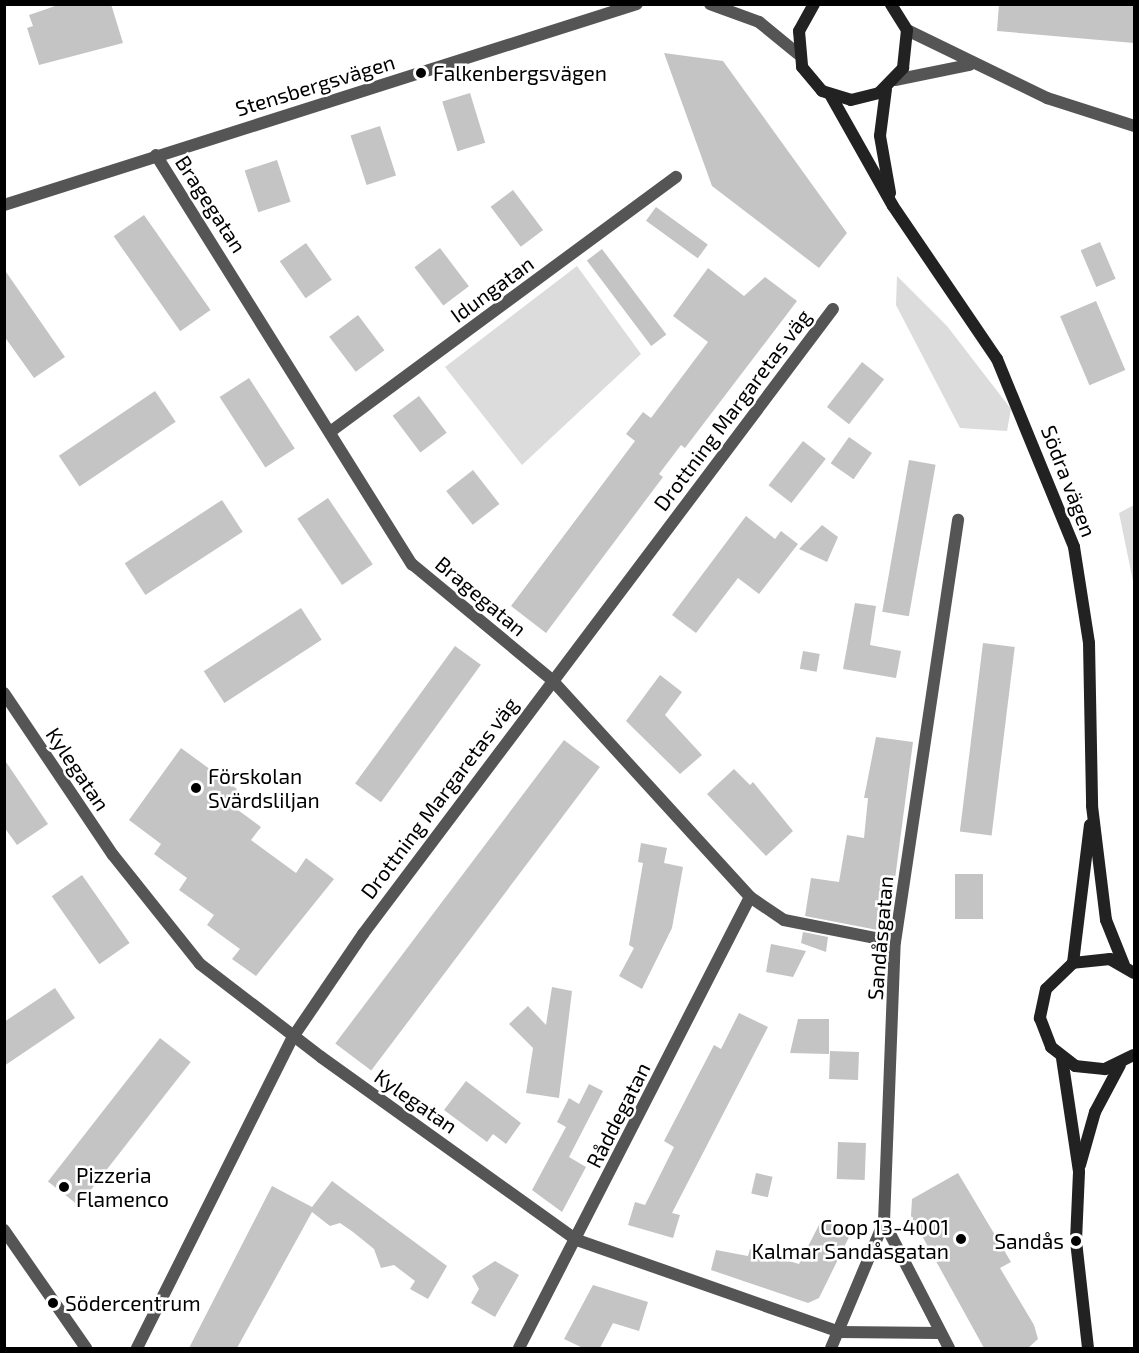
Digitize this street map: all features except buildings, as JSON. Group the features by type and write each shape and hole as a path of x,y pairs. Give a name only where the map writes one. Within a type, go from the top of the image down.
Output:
{"main road":[{"path":"798,54 799,31 814,4"},
{"path":"893,6 906,30"},
{"name":"Södra vägen","path":"893,206 880,136 891,85 907,56 906,30"},
{"name":"Södra vägen","path":"798,54 811,81 831,96 893,206 997,359 1074,547 1089,643 1092,806 1106,921 1130,969"},
{"path":"831,96 865,98 891,85"},
{"name":"Södra vägen","path":"1073,963 1092,806"},
{"path":"1088,1348 1076,1241 1078,1172 1062,1058 1044,1033 1041,1003 1054,977 1073,963 1095,958 1130,969"},
{"path":"1078,1172 1095,1112 1120,1065 1134,1054"},
{"path":"1062,1058 1090,1070 1120,1065"}],"street":[{"name":"Stensbergsvägen","path":"4,205 637,4"},
{"path":"710,4 759,22 798,54"},
{"path":"906,30 969,65 1134,126"},
{"path":"891,85 969,65"},
{"name":"Bragegatan","path":"156,155 412,564 552,680 750,897 784,920 895,942"},
{"name":"Idungatan","path":"330,432 676,177"},
{"name":"Drottning Margaretas väg","path":"136,1348 294,1037 363,934 833,309"},
{"name":"Sandåsgatan","path":"949,1348 939,1333 884,1222 895,942 958,520"},
{"name":"Kylegatan","path":"4,693 157,916 200,964 294,1037 577,1240 839,1332 939,1333"},
{"name":"Råddegatan","path":"519,1348 577,1240 750,897"},
{"path":"831,1348 884,1222"},
{"path":"4,1230 86,1348"}],"shaded area":[{"path":"577,266 641,354 522,465 445,367"},
{"path":"897,276 947,326 1011,409 1007,431 960,428 896,305"},
{"path":"1134,505 1134,586 1119,513"}],"place":[{"name":"Falkenbergsvägen","path":"421,73"},
{"name":"Förskolan Svärdsliljan","path":"196,788"},
{"name":"Pizzeria Flamenco","path":"64,1187"},
{"name":"Coop 13-4001 Kalmar Sandåsgatan","path":"961,1239"},
{"name":"Sandås","path":"1076,1241"},
{"name":"Södercentrum","path":"53,1303"}]}
